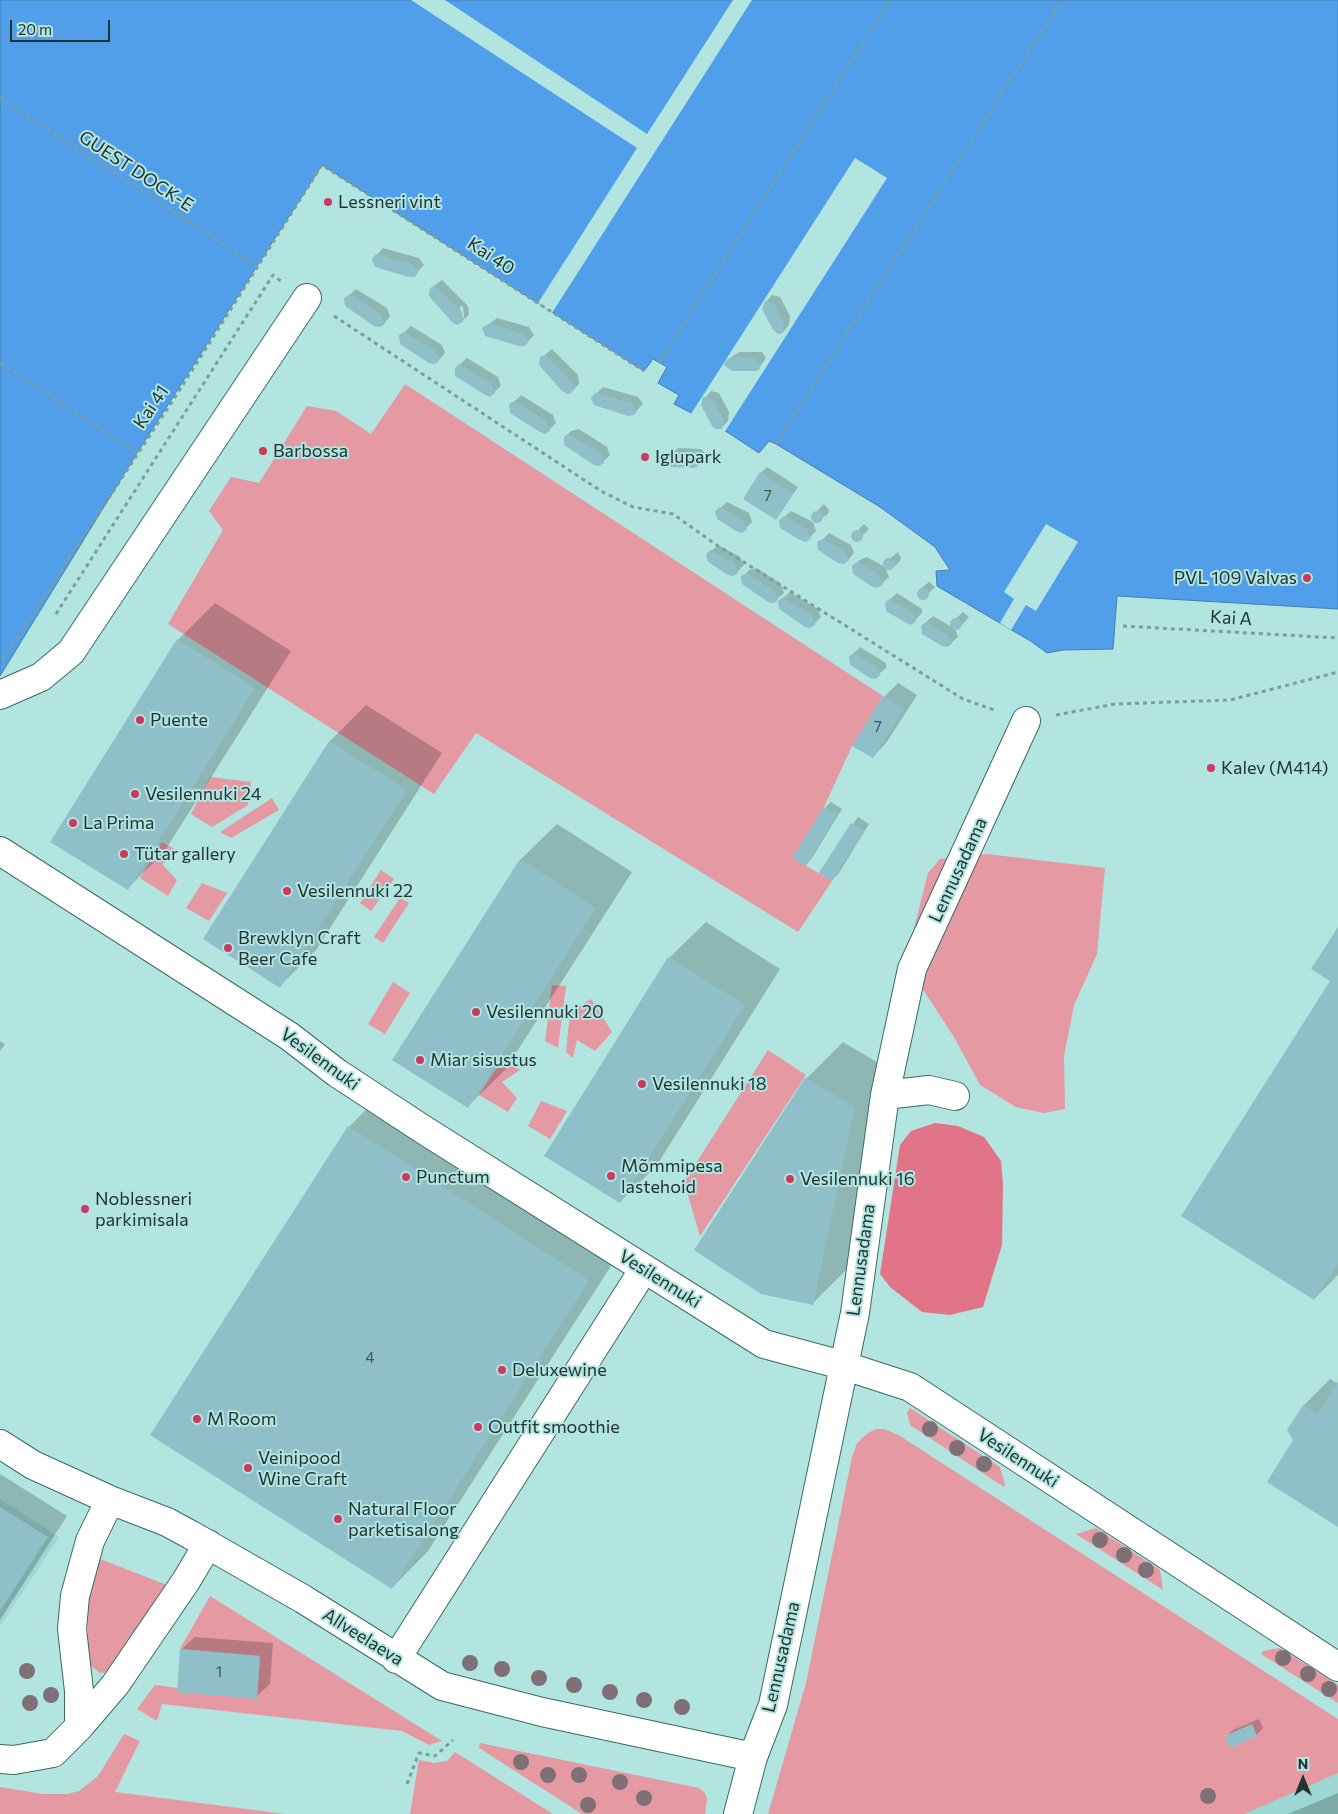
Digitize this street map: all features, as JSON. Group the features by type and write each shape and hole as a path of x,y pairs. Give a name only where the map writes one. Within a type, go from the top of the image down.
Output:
{"street":[{"path":"0,695 41,677 71,652 307,298"},
{"name":"Lennusadama","path":"738,1814 753,1757 773,1705 854,1313 885,1095 912,969 1026,721"},
{"name":"Vesilennuki","path":"3,858 289,1036 337,1074 764,1344 842,1364 910,1387 1338,1667"},
{"path":"885,1095 929,1090 955,1096"},
{"path":"396,1659 644,1269"},
{"name":"Allveelaeva","path":"0,1444 34,1466 110,1500 167,1522 208,1544 303,1599 396,1659 442,1686 542,1712 753,1757"},
{"path":"79,1727 80,1691 72,1629 75,1596 90,1541 110,1500"},
{"path":"0,1759 14,1760 53,1753 79,1727 115,1685 186,1581 208,1544"}],"path":[{"path":"660,362 890,0"},
{"path":"776,444 1062,0"},
{"name":"GUEST DOCK-E","path":"0,98 258,267"},
{"name":"Kai 41","path":"0,664 258,267 322,165"},
{"name":"Kai 40","path":"322,165 644,371"},
{"path":"53,619 272,275 601,491 632,507 673,514 718,546 963,699 1026,721 1115,704 1230,700 1338,672"},
{"path":"0,363 137,453"},
{"name":"Kai A","path":"1123,626 1338,638"},
{"path":"407,1784 419,1753 436,1756 447,1748 453,1740"}],"shaded area":[{"path":"405,384 883,696 852,746 824,807 793,858 832,881 798,932 476,733 434,794 168,624 223,530 209,511 231,477 259,483 307,406 336,411 371,434"},
{"path":"210,777 251,782 248,805 212,827 191,814"},
{"path":"272,798 279,810 231,838 220,832"},
{"path":"162,842 180,852 162,864 177,880 168,896 140,878"},
{"path":"987,854 1105,868 1097,954 1074,1005 1064,1056 1065,1109 1044,1113 1016,1107 980,1085 954,1037 922,988 909,949 928,873 940,859"},
{"path":"381,870 394,879 371,911 360,903"},
{"path":"202,883 227,893 209,921 186,908"},
{"path":"400,898 409,903 383,943 374,937"},
{"path":"393,982 410,993 385,1034 368,1024"},
{"path":"552,985 566,986 558,1048 545,1041"},
{"path":"591,999 612,1032 595,1051 577,1040 573,1058 566,1052 570,1012"},
{"path":"768,1050 806,1075 700,1236 684,1182"},
{"path":"502,1060 520,1070 502,1082 517,1098 508,1112 479,1095"},
{"path":"541,1101 567,1111 550,1139 528,1126"},
{"path":"935,1123 958,1126 984,1137 1001,1161 1003,1185 1002,1245 983,1307 950,1315 922,1312 890,1287 880,1274 900,1145 911,1131"},
{"path":"910,1408 1000,1467 1005,1484 1004,1487 910,1425 907,1413"},
{"path":"876,1429 885,1429 900,1436 1338,1719 1338,1773 1244,1814 768,1814 806,1683 852,1457 857,1443 868,1433","holes":["1252,1724 1257,1736 1230,1748 1225,1736"]},
{"path":"0,1499 59,1537 0,1626"},
{"path":"1096,1528 1160,1570 1163,1590 1076,1534"},
{"path":"100,1559 167,1585 107,1672 100,1673 89,1664 87,1604"},
{"path":"210,1596 442,1741 429,1745 402,1731 162,1704 157,1721 137,1709 155,1685 177,1688 177,1692 257,1698 260,1656 180,1649"},
{"path":"1280,1648 1338,1685 1338,1703 1261,1654 1263,1651"},
{"path":"124,1734 140,1741 115,1792 285,1814 0,1814 0,1787 43,1794 68,1794 79,1791 98,1776"},
{"path":"480,1743 699,1788 705,1793 707,1800 705,1814 582,1814 479,1748"},
{"path":"455,1752 553,1814 410,1814 419,1760 434,1763 447,1761"},
{"path":"1338,1758 1338,1814 1212,1814"}],"water":[{"path":"0,0 1338,0 1338,609 1117,596 1113,649 1063,650 1047,653 1032,642 937,586 936,571 950,570 935,547 880,507 776,444 769,441 759,453 724,430 674,404 679,395 658,383 667,367 653,359 644,371 322,165 137,453 0,676"}],"pier":[{"path":"411,0 445,0 647,134 733,0 752,0 552,313 538,303 637,148"},
{"path":"855,158 887,178 724,433 691,414"},
{"path":"1046,524 1078,542 1036,611 1026,605 1011,630 1000,623 1014,599 1004,592"}],"building":[{"path":"376,254 412,264 418,272 415,277 409,277 375,267 372,259"},
{"path":"435,286 462,312 463,322 457,325 452,322 429,296 430,288"},
{"path":"349,295 381,315 385,324 380,327 374,326 345,306 344,298"},
{"path":"765,301 774,303 784,323 783,333 778,334 773,330 762,309"},
{"path":"490,323 523,334 528,342 525,346 519,346 485,336 482,328"},
{"path":"404,332 436,351 439,361 435,364 429,363 400,344 399,335"},
{"path":"545,355 572,382 573,392 568,394 562,391 539,365 540,357"},
{"path":"732,357 755,358 761,365 759,370 755,371 732,371 724,365 726,360"},
{"path":"459,364 492,384 495,393 490,397 485,395 455,376 455,368"},
{"path":"595,393 632,403 637,411 634,415 628,416 594,405 591,398"},
{"path":"703,397 713,399 723,419 722,429 716,429 712,426 701,405"},
{"path":"514,401 546,421 550,431 545,434 540,432 510,413 509,404"},
{"path":"568,434 601,453 604,463 599,466 594,465 564,445 564,437"},
{"path":"671,454 694,455 700,461 698,466 694,468 671,467 663,461 665,456"},
{"path":"760,472 793,494 776,520 743,499"},
{"path":"720,507 743,520 747,529 742,533 736,531 717,519 715,511"},
{"path":"819,511 822,512 822,522 815,523 812,522 811,515 812,512"},
{"path":"784,516 807,529 811,538 806,542 780,528 779,520"},
{"path":"855,530 859,530 863,536 859,542 855,542 851,538 851,534"},
{"path":"822,539 845,551 849,560 844,564 838,563 818,550 817,542"},
{"path":"711,550 734,563 738,573 733,576 728,575 708,562 706,554"},
{"path":"887,558 891,558 895,564 891,570 887,570 883,566 883,562"},
{"path":"860,563 879,575 883,584 878,588 873,587 853,574 852,566"},
{"path":"746,573 775,591 778,600 774,603 768,602 742,584 741,576"},
{"path":"921,588 925,588 929,594 925,600 921,600 917,596 917,592"},
{"path":"782,598 812,615 815,625 810,628 805,627 779,609 778,601"},
{"path":"889,599 912,612 916,621 912,625 906,623 886,611 885,603"},
{"path":"958,618 961,619 961,629 954,630 951,629 950,622 951,619"},
{"path":"926,622 948,635 952,644 948,647 942,646 922,634 921,626"},
{"name":"Vesilennuki 24","path":"177,639 255,688 128,890 50,842"},
{"path":"853,653 876,666 880,675 876,679 870,678 850,665 849,657"},
{"path":"883,696 904,709 873,758 852,746"},
{"name":"Vesilennuki 22","path":"329,741 407,790 280,988 203,939"},
{"path":"824,807 837,815 806,866 792,858"},
{"path":"851,823 864,831 832,881 819,873"},
{"name":"Vesilennuki 20","path":"520,859 596,908 468,1108 392,1060"},
{"path":"1338,927 1338,1263 1314,1300 1181,1216 1330,981 1311,969"},
{"name":"Vesilennuki 18","path":"668,957 745,1005 620,1203 544,1156"},
{"name":"Vesilennuki 16","path":"805,1078 855,1107 813,1305 761,1294 694,1250"},
{"path":"348,1126 589,1280 392,1589 150,1435"},
{"path":"1338,1381 1338,1527 1267,1482 1293,1440 1287,1430 1303,1405 1318,1414"},
{"path":"0,1507 48,1537 0,1611"},
{"path":"180,1649 260,1656 257,1699 177,1692"},
{"path":"1252,1724 1257,1736 1230,1748 1225,1736"}],"place":[{"name":"Lessneri vint","path":"328,202"},
{"name":"Barbossa","path":"263,451"},
{"name":"Iglupark","path":"645,457"},
{"name":"PVL 109 Valvas","path":"1307,578"},
{"name":"Puente","path":"140,720"},
{"name":"Kalev (M414)","path":"1211,768"},
{"name":"Vesilennuki 24","path":"135,794"},
{"name":"La Prima","path":"73,823"},
{"name":"Tütar gallery","path":"124,854"},
{"name":"Vesilennuki 22","path":"287,891"},
{"name":"Brewklyn Craft Beer Cafe","path":"228,948"},
{"name":"Vesilennuki 20","path":"476,1012"},
{"name":"Miar sisustus","path":"420,1060"},
{"name":"Vesilennuki 18","path":"642,1084"},
{"name":"Mõmmipesa lastehoid","path":"611,1176"},
{"name":"Punctum","path":"406,1177"},
{"name":"Vesilennuki 16","path":"790,1179"},
{"name":"Noblessneri parkimisala","path":"85,1209"},
{"name":"Deluxewine","path":"502,1370"},
{"name":"M Room","path":"197,1419"},
{"name":"Outfit smoothie","path":"478,1427"},
{"name":"Veinipood Wine Craft","path":"248,1468"},
{"name":"Natural Floor parketisalong","path":"338,1519"}]}
